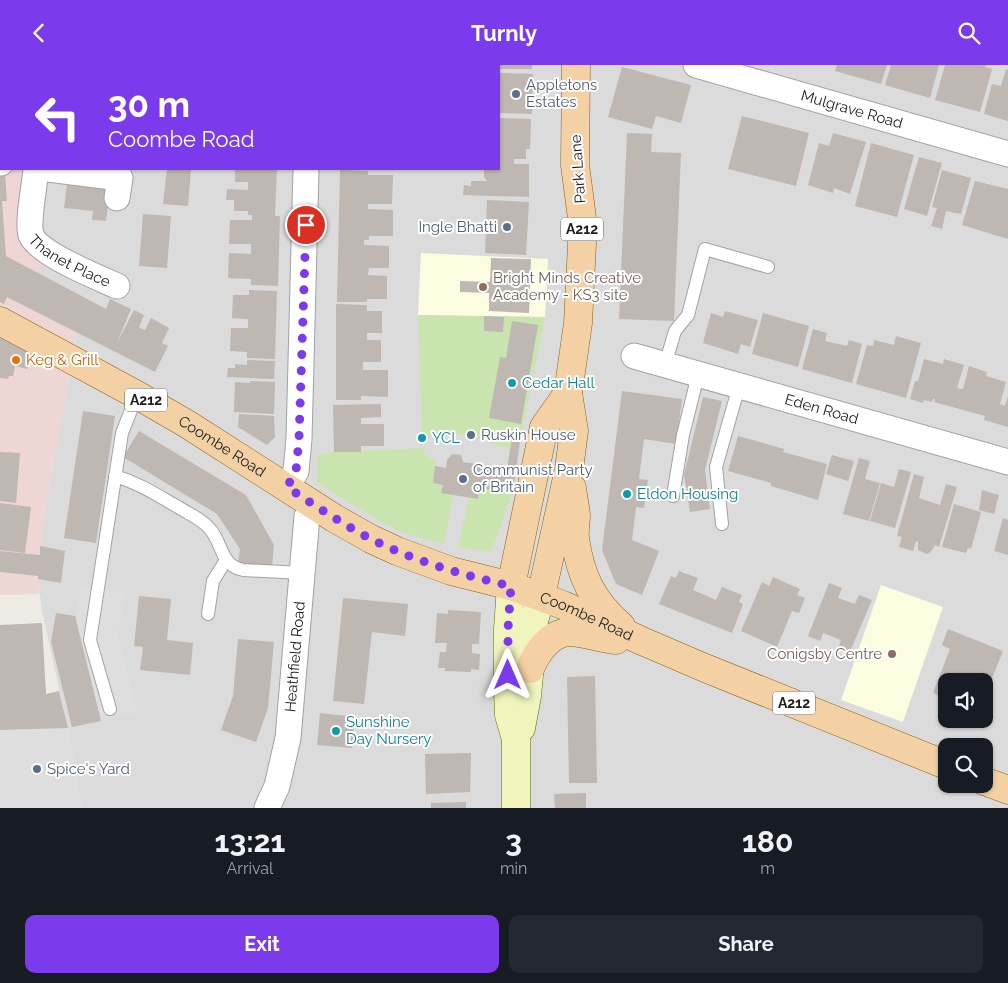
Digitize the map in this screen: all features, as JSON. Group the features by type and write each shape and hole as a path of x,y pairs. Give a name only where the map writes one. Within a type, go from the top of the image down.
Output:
{"main road":[{"name":"Park Lane","path":"541,596 569,469 574,431 568,393 578,323 582,277 582,218 575,165 576,65"},
{"name":"Coombe Road","path":"0,321 137,395 354,529 398,551 451,571 511,586 541,596 642,641 938,762"},
{"name":"Park Lane","path":"511,586 544,427 568,393"},
{"path":"569,469 575,511 575,536 578,556 590,588 601,608 622,627 642,641"},
{"path":"511,586 508,629 509,715 516,739 516,808"},
{"path":"516,739 524,715 534,621 541,596"},
{"path":"530,669 539,651 552,639 565,633 608,639 642,641"},
{"path":"993,785 1008,791"}],"street":[{"name":"Mulgrave Road","path":"696,65 1008,154"},
{"name":"Thanet Place","path":"36,170 30,224 31,234 35,241 52,255 117,286"},
{"path":"56,170 120,178 117,198"},
{"path":"287,487 296,471 299,439 306,170"},
{"name":"Eden Road","path":"634,356 1008,462"},
{"name":"Heathfield Road","path":"267,808 277,786 288,738 307,516 314,504"}],"lane":[{"path":"665,365 675,331 688,315 705,249 768,267"},
{"path":"673,496 683,435 698,375"},
{"path":"722,524 716,467 739,386"},
{"path":"110,709 90,640 123,429 137,395"},
{"path":"115,476 141,485 202,522 214,535 226,560 234,568 302,573"},
{"path":"208,613 210,590 213,581 226,560"}],"shaded area":[{"path":"500,65 1008,65 1008,808 81,808 68,728 42,612 38,579 45,506 77,331 20,303 19,231 22,170 500,170"},
{"path":"0,170 22,170 19,231 43,261 20,303 77,331 45,506 40,546 39,594 0,595"},
{"name":"Bright Minds Creative Academy - KS3 site","path":"421,253 548,259 545,317 418,315"},
{"path":"81,585 125,593 118,637 138,712 101,721 76,615"},
{"name":"Conigsby Centre","path":"881,585 943,607 903,722 841,700"},
{"name":"Spice's Yard","path":"68,728 81,808 0,808 0,730"}],"green space":[{"path":"418,315 545,317 521,435 513,434 510,449 457,434 422,436"},
{"path":"423,448 427,457 436,459 433,483 443,485 442,493 453,495 444,544 403,533 381,522 317,482 317,455 334,452"},
{"path":"480,488 506,492 513,491 491,552 458,547 469,498 478,499"}],"building":[{"path":"500,65 532,65 532,69 500,69"},
{"path":"837,65 887,65 881,84 835,71"},
{"path":"891,65 939,65 930,98 885,85"},
{"path":"945,65 986,65 985,67 992,69 980,112 935,100"},
{"path":"622,67 691,85 681,123 656,116 652,129 608,117"},
{"path":"1006,69 1008,70 1008,121 984,114 992,84 1001,86"},
{"name":"Appletons Estates","path":"500,73 533,74 532,114 500,113"},
{"path":"742,116 809,133 796,186 728,169"},
{"path":"500,118 531,119 530,149 526,149 526,159 514,159 514,164 529,164 529,197 463,195 464,185 471,186 471,181 487,181 484,177 484,171 500,170"},
{"path":"627,133 652,134 651,152 681,153 674,321 619,319"},
{"path":"833,133 866,142 850,194 834,188 833,193 808,185 819,143 829,146"},
{"path":"871,143 914,155 897,217 855,206"},
{"path":"919,157 942,163 927,216 904,209"},
{"path":"167,170 191,170 188,206 163,204"},
{"path":"235,170 277,170 275,216 280,216 278,286 251,285 251,279 228,278 229,253 251,254 251,244 229,244 230,220 252,220 252,215 248,215 248,211 234,211 234,200 226,200 227,189 248,190 248,182 235,182"},
{"path":"340,170 368,171 368,175 393,175 392,204 368,204 368,209 393,210 393,236 369,236 369,240 364,240 364,245 389,246 389,268 369,268 368,275 387,276 387,299 367,299 367,302 337,302"},
{"path":"942,170 971,178 961,214 946,211 942,229 931,226 937,208 932,207"},
{"path":"0,171 5,172 7,201 2,201 6,256 106,309 110,299 131,309 116,345 134,310 144,315 139,327 142,329 145,330 151,318 169,328 162,343 168,346 155,372 7,297 4,304 0,302"},
{"path":"68,176 111,181 106,221 92,220 93,211 64,208"},
{"path":"975,181 1008,189 1008,239 962,225"},
{"name":"Ingle Bhatti","path":"487,200 529,202 526,255 485,253"},
{"path":"143,214 171,216 167,268 139,266"},
{"path":"491,258 531,259 529,313 489,311 489,293 460,292 460,281 490,282"},
{"path":"249,290 277,291 275,359 247,358 247,352 230,351 231,328 248,328 248,319 232,318 233,295 249,295"},
{"path":"336,304 367,305 367,311 382,311 382,333 367,333 367,340 381,340 381,362 363,362 363,370 388,370 388,397 361,396 361,400 336,400"},
{"path":"725,311 758,320 750,347 741,344 738,354 703,343 711,313 723,317"},
{"path":"763,313 809,326 798,367 752,354"},
{"path":"484,316 504,317 503,332 484,331"},
{"name":"Cedar Hall","path":"512,321 538,325 521,424 489,418 500,357 506,358"},
{"path":"813,329 827,333 825,341 847,346 849,340 862,344 852,383 802,369"},
{"name":"Keg & Grill","path":"0,336 34,354 27,369 15,366 13,376 9,376 8,379 0,378"},
{"path":"896,336 921,343 906,398 856,384 867,345 873,346 874,340 894,345"},
{"path":"924,359 943,364 944,359 964,365 957,388 960,389 963,389 969,366 987,372 986,376 1006,382 1000,404 1005,406 1008,396 1008,427 984,420 985,416 934,402 935,399 932,402 924,400 923,403 910,399 915,381 918,381"},
{"path":"247,360 275,361 274,379 227,377 228,368 235,368 235,364 247,365"},
{"path":"250,381 275,382 274,414 234,412 235,382 250,383"},
{"name":"Eldon Housing","path":"622,391 682,399 676,444 644,439 639,479 648,480 644,508 636,507 632,540 659,551 642,595 616,584 602,550"},
{"path":"703,397 722,401 705,470 710,509 690,512 684,475"},
{"path":"381,404 381,417 361,418 361,424 384,424 384,446 361,446 361,452 334,452 333,405"},
{"path":"83,411 115,416 96,543 64,538"},
{"path":"239,414 274,416 275,437 267,445 238,427"},
{"path":"139,431 246,495 274,545 272,567 238,563 240,549 217,514 123,457"},
{"path":"513,433 521,435 513,491 507,492 480,488 478,499 441,493 443,485 433,483 435,466 446,468 447,460 452,454 461,455 463,462 507,468"},
{"path":"738,436 784,449 783,452 827,464 818,500 771,486 771,483 728,471"},
{"path":"0,452 20,453 16,503 0,501"},
{"path":"832,455 854,461 848,481 826,474"},
{"path":"859,458 870,461 865,479 880,483 869,521 843,514"},
{"path":"899,469 911,472 895,528 870,521 881,483 894,487"},
{"path":"914,474 924,477 919,498 940,505 946,484 957,487 939,547 935,545 930,553 927,554 918,550 918,542 916,541 913,551 899,547 902,537 897,536"},
{"path":"982,490 999,495 994,514 979,510"},
{"path":"0,503 31,507 25,553 0,550"},
{"path":"954,504 981,512 971,549 968,548 966,553 942,547"},
{"path":"1003,518 1008,520 1008,555 994,551"},
{"path":"40,546 65,551 61,583 38,579 38,576 0,572 0,551 40,555"},
{"path":"679,571 698,578 693,590 716,600 722,587 742,595 739,602 743,604 732,633 659,604 671,576 676,578"},
{"path":"773,577 800,589 797,595 805,598 799,613 792,611 777,647 741,631 762,582 769,586"},
{"path":"829,583 842,588 838,598 855,604 859,595 872,600 849,654 838,649 841,640 823,633 820,641 808,636"},
{"path":"139,596 171,599 167,640 193,643 190,675 140,670 143,647 134,646"},
{"path":"343,598 408,604 405,636 372,632 364,704 333,701"},
{"path":"448,610 481,612 479,644 472,644 472,653 480,654 479,670 471,669 471,672 445,671 445,668 438,668 440,652 446,652 447,643 435,643 437,613 448,614"},
{"path":"56,613 75,616 101,721 72,727 51,642"},
{"path":"42,623 46,694 59,691 68,728 0,730 0,625"},
{"path":"948,629 1003,651 993,676 993,673 941,673 950,649 942,645"},
{"path":"238,639 274,642 268,708 256,742 221,730 233,696"},
{"path":"595,676 597,783 569,783 567,677"},
{"path":"938,680 938,695 933,693"},
{"name":"Sunshine Day Nursery","path":"320,713 355,717 352,748 317,745"},
{"path":"471,753 470,792 426,794 425,754"},
{"path":"586,793 586,808 555,808 554,794"},
{"path":"466,802 466,808 431,808 431,803"}],"place":[{"name":"Appletons Estates","path":"516,94"},
{"name":"Ingle Bhatti","path":"507,227"},
{"name":"Bright Minds Creative Academy - KS3 site","path":"483,287"},
{"name":"Keg & Grill","path":"16,360"},
{"name":"Cedar Hall","path":"512,383"},
{"name":"Ruskin House","path":"471,435"},
{"name":"YCL","path":"422,438"},
{"name":"Communist Party of Britain","path":"463,479"},
{"name":"Eldon Housing","path":"627,494"},
{"name":"Conigsby Centre","path":"892,654"},
{"name":"Sunshine Day Nursery","path":"336,731"},
{"name":"Spice's Yard","path":"37,769"}],"route":[{"path":"306,225 299,439 296,471 287,487 334,518 398,551 451,571 511,586 508,629 508,675"}]}
